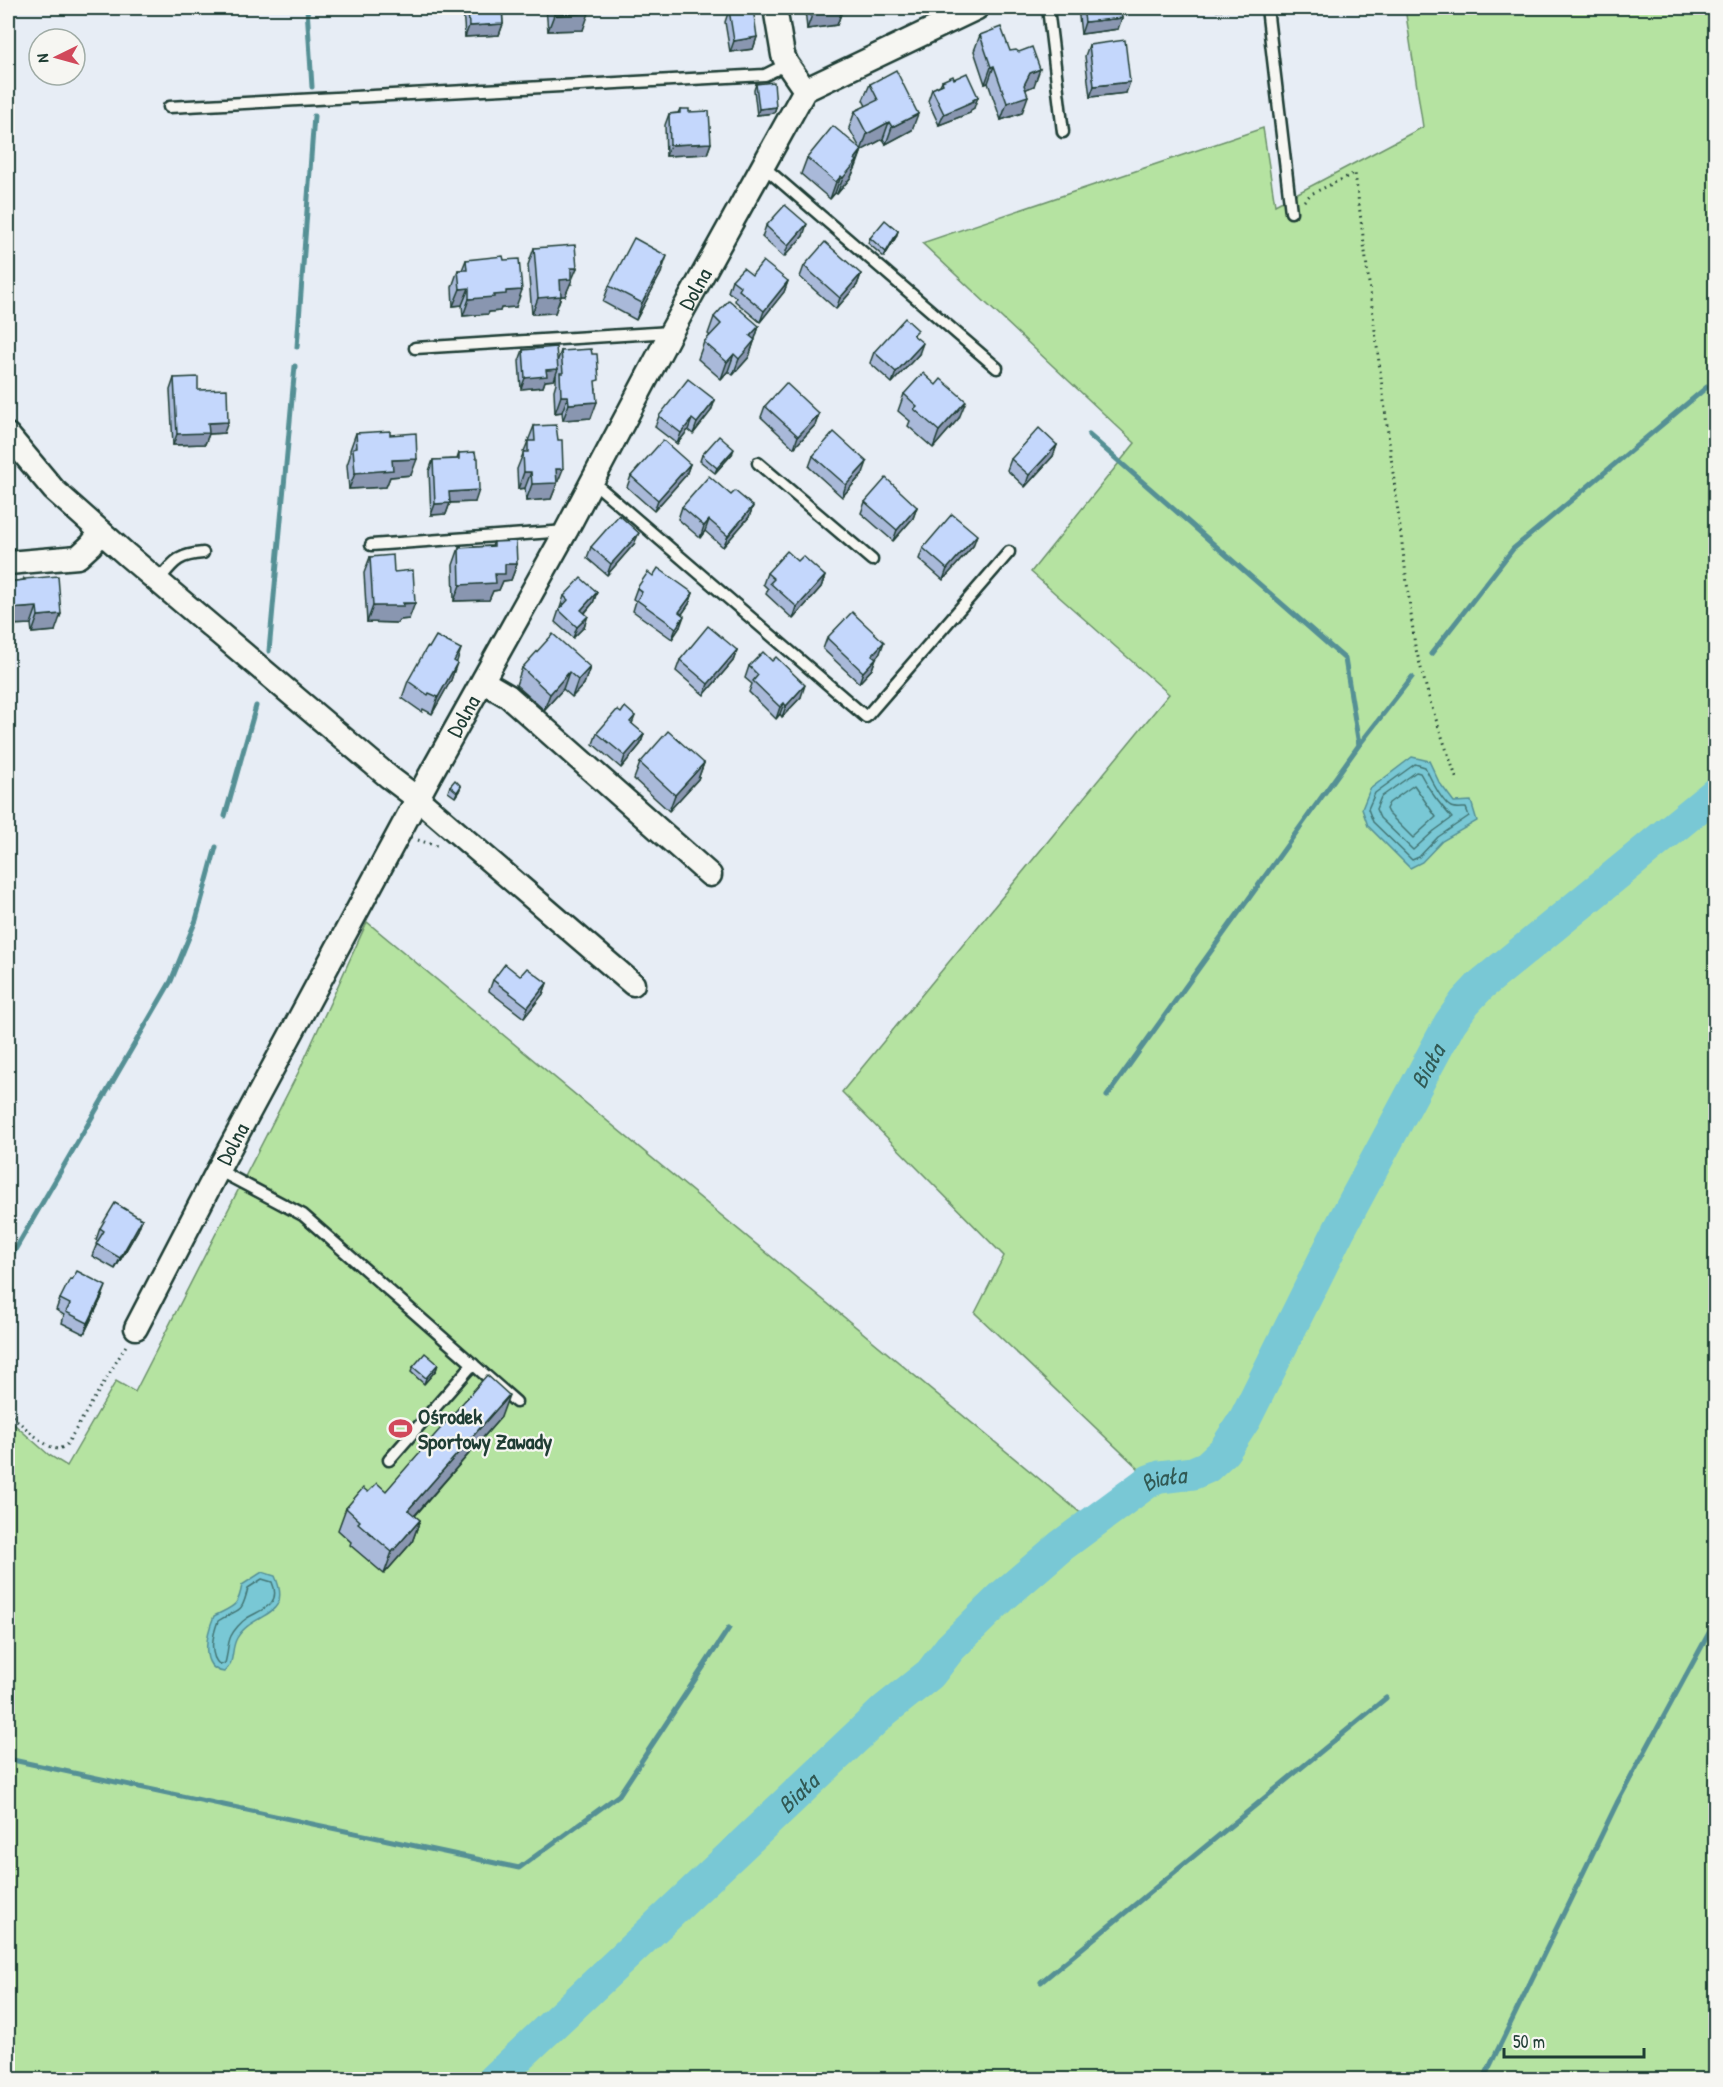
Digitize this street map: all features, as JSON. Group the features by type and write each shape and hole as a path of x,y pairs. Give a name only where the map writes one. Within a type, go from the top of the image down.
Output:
{"street":[{"path":"775,8 780,42 787,64 805,90 966,10"},
{"name":"Dolna","path":"136,1328 218,1170 418,799 484,682 671,333 805,90"},
{"path":"8,435 54,490 101,532 633,984"},
{"path":"8,563 78,557 91,546 101,532"},
{"path":"484,682 508,696 710,874"}],"lane":[{"path":"1048,8 1063,132"},
{"path":"1266,8 1291,212"},
{"path":"169,107 765,75 787,64"},
{"path":"764,167 997,368"},
{"path":"415,348 671,333"},
{"path":"758,462 872,560"},
{"path":"592,482 866,717 1009,552"},
{"path":"371,545 566,531"},
{"path":"158,581 177,560 187,554 203,553"},
{"path":"218,1170 303,1215 516,1402"},
{"path":"389,1460 472,1364"}],"path":[{"path":"1291,212 1311,194 1355,173 1415,646 1431,705 1457,780"},
{"path":"8,1412 48,1446 61,1448 67,1444 136,1328"}],"green space":[{"path":"1405,8 1715,8 1715,2079 8,2079 8,1419 49,1455 67,1466 116,1381 135,1392 299,1071 367,922 1083,1515 1139,1469 975,1313 1004,1256 842,1092 1169,694 1031,572 1135,443 922,243 1263,128 1275,205 1423,127"}],"water":[{"path":"1412,757 1429,761 1439,782 1454,802 1471,801 1477,821 1442,841 1422,862 1410,868 1368,826 1362,809 1370,789"},
{"path":"262,1572 275,1576 279,1600 269,1613 244,1629 237,1638 228,1668 224,1672 216,1669 210,1664 207,1649 207,1640 214,1616 234,1605 239,1598 242,1585"}],"building":[{"path":"468,8 502,8 503,24 469,26"},
{"path":"554,8 588,8 589,13 554,15"},
{"path":"753,8 757,37 734,41 729,10"},
{"path":"812,8 843,8 813,12"},
{"path":"1083,8 1120,8 1122,18 1085,22"},
{"path":"1001,27 1010,51 1019,52 1032,47 1040,69 1030,73 1024,85 1028,96 1007,103 980,35"},
{"path":"1125,40 1130,82 1094,86 1089,45"},
{"path":"896,70 918,114 892,127 889,122 867,134 855,111 878,100 870,84"},
{"path":"967,73 978,97 944,114 932,89 943,84 942,81"},
{"path":"774,82 776,107 759,109 756,84"},
{"path":"680,109 689,109 689,112 709,111 711,143 670,145 669,114 680,113"},
{"path":"833,126 862,150 855,159 857,161 843,178 841,176 836,182 807,158"},
{"path":"785,205 807,224 788,246 766,226"},
{"path":"885,220 898,231 886,252 870,238"},
{"path":"634,238 667,256 642,303 609,286"},
{"path":"825,242 861,274 840,298 804,266"},
{"path":"575,245 577,268 571,268 571,279 560,280 561,296 538,298 534,248"},
{"path":"503,256 504,260 519,259 522,290 506,291 506,294 494,295 494,297 469,299 469,288 460,289 458,270 467,270 466,260"},
{"path":"763,261 788,281 764,311 739,290 741,287 732,280 743,268 752,275"},
{"path":"729,300 759,326 750,336 755,340 739,359 734,354 727,362 704,342 721,324 714,317"},
{"path":"905,318 918,330 913,335 923,343 896,372 874,352"},
{"path":"556,347 558,369 546,370 547,376 525,378 523,350"},
{"path":"591,349 592,354 597,354 599,380 595,381 597,402 569,404 568,396 561,396 560,373 563,373 561,351"},
{"path":"923,373 936,385 941,379 966,401 939,431 914,409 917,406 904,394"},
{"path":"198,377 198,390 227,389 228,422 208,423 209,433 177,434 174,378"},
{"path":"688,379 715,400 697,423 692,419 681,433 659,416"},
{"path":"786,383 819,414 798,436 765,406"},
{"path":"556,425 558,440 562,440 563,469 556,469 557,483 532,484 531,472 524,472 523,452 528,452 528,441 535,441 534,426"},
{"path":"1039,428 1057,445 1029,475 1011,459"},
{"path":"390,431 390,435 416,433 417,459 392,460 393,470 355,473 353,448 357,447 356,433"},
{"path":"834,432 867,462 846,485 813,456"},
{"path":"719,436 734,449 717,468 702,455"},
{"path":"663,440 690,464 658,500 631,476"},
{"path":"475,452 478,458 479,490 449,492 450,503 435,504 433,460 459,459 459,453"},
{"path":"709,476 731,495 735,491 753,506 728,536 709,520 704,526 682,507"},
{"path":"886,478 917,507 897,530 865,502"},
{"path":"952,514 977,535 947,569 923,548"},
{"path":"619,515 639,533 611,564 591,547"},
{"path":"516,541 517,564 505,564 505,574 495,574 496,583 460,585 459,548 494,546 494,542"},
{"path":"787,551 798,561 803,556 825,576 797,607 770,583 774,579 767,573"},
{"path":"393,555 394,572 413,570 415,603 403,603 404,606 373,606 370,557"},
{"path":"658,568 693,593 679,612 684,616 676,628 637,600 642,592 637,588 648,572 653,576"},
{"path":"58,576 61,614 38,616 37,607 8,609 8,582"},
{"path":"581,578 597,592 581,610 588,616 577,627 559,610 568,600 564,596"},
{"path":"852,612 884,642 872,655 876,658 863,672 827,638"},
{"path":"708,626 737,650 708,684 680,660"},
{"path":"553,634 590,667 578,680 569,672 550,694 522,668"},
{"path":"436,636 461,649 454,661 457,663 438,697 429,693 428,695 408,681 427,647 429,648"},
{"path":"763,652 772,661 776,657 805,685 786,706 784,703 780,707 753,681 758,675 749,666"},
{"path":"625,707 635,716 630,722 644,734 625,756 597,733 617,710 621,713"},
{"path":"668,731 704,763 675,795 640,763"},
{"path":"455,780 461,786 457,792 450,786"},
{"path":"505,964 520,976 527,968 547,983 528,1007 493,980"},
{"path":"115,1203 142,1219 120,1258 96,1244 104,1231 100,1228"},
{"path":"77,1271 106,1286 88,1323 66,1312 70,1304 60,1299 70,1279 72,1280"},
{"path":"425,1353 438,1364 426,1378 413,1367"},
{"path":"487,1375 509,1395 408,1510 420,1520 392,1552 358,1523 360,1521 346,1508 363,1488 368,1492 377,1483 386,1491"}],"waterway":[{"path":"307,8 312,87"},
{"path":"297,347 314,116"},
{"path":"269,651 295,366"},
{"path":"1431,654 1513,549 1707,387"},
{"path":"1089,435 1345,659 1359,745"},
{"path":"1107,1096 1359,745 1412,677"},
{"path":"225,816 256,706"},
{"name":"Biała","path":"494,2080 885,1710 930,1674 950,1648 1004,1595 1061,1546 1149,1481 1160,1477 1193,1473 1207,1467 1224,1451 1245,1419 1339,1230 1450,1023 1465,1002 1481,985 1716,793"},
{"path":"8,1262 171,981 196,920 216,847"},
{"path":"1485,2076 1617,1803 1716,1620"},
{"path":"8,1759 519,1868 619,1795 729,1628"},
{"path":"1041,1982 1386,1698"}],"place":[{"name":"Ośrodek Sportowy Zawady","path":"400,1429"}]}
